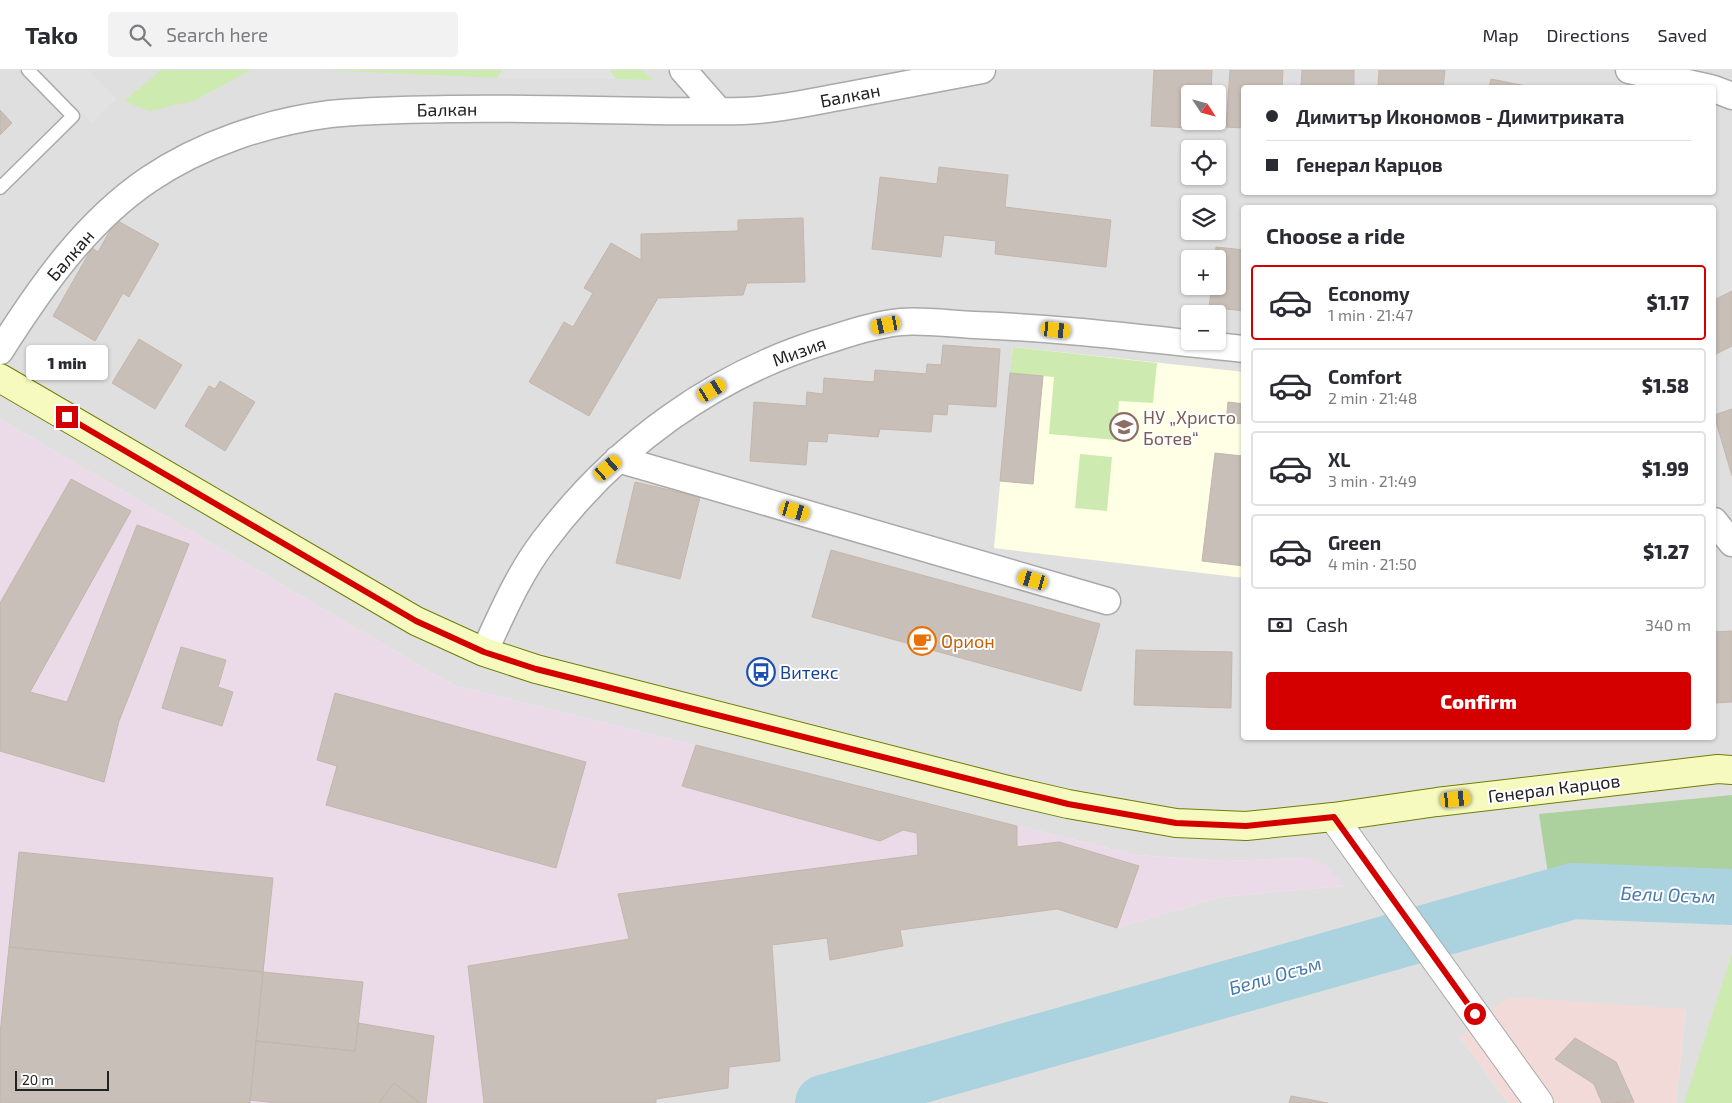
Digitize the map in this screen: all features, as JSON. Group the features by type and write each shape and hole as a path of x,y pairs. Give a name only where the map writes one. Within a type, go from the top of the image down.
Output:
{"main road":[{"name":"Генерал Карцов","path":"0,378 416,621 484,652 546,672 1068,804 1176,823 1246,826 1334,817 1466,798 1718,769 1732,770"}],"street":[{"path":"683,70 719,111"},
{"name":"Балкан","path":"0,351 38,293 57,268 84,237 114,208 146,182 177,162 211,146 246,133 329,114 377,111 483,108 746,111 798,105 982,70"},
{"path":"1629,70 1696,85"},
{"path":"1716,90 1732,96"},
{"name":"Мизия","path":"484,652 516,583 543,542 574,504 645,436 684,407 768,362 811,345 901,322 1022,327 1241,350"},
{"path":"618,460 1107,601"},
{"path":"1716,523 1732,543"},
{"path":"1334,817 1538,1103"},
{"path":"1495,1042 1524,1103"}],"lane":[{"path":"0,188 73,116 28,70"}],"shaded area":[{"path":"0,70 1732,70 1732,1103 1676,1103 1686,1009 1460,1037 1508,1103 656,1103 656,1099 729,1067 780,1061 772,945 827,938 830,960 903,946 900,930 1057,909 1117,928 1221,897 1344,886 1308,858 1225,861 1136,855 453,685 0,419"},
{"path":"40,70 88,70 116,99 92,123"},
{"path":"502,70 610,70 616,79 497,78"},
{"name":"НУ „Христо Ботев“","path":"1013,347 1241,372 1241,578 994,548"},
{"path":"0,419 453,685 1136,855 1225,861 1308,858 1327,865 1344,886 1221,897 1117,928 1057,909 901,930 903,946 830,960 827,938 772,945 780,1061 729,1067 656,1099 656,1103 0,1103"},
{"path":"1508,997 1686,1009 1676,1103 1508,1103 1460,1037"}],"green space":[{"path":"161,70 251,70 194,101 149,111 124,101"},
{"path":"321,70 502,70 497,78"},
{"path":"610,70 642,70 653,80 616,79"},
{"path":"1013,347 1157,363 1153,403 1119,401 1116,440 1049,434 1054,377 1010,373"},
{"path":"1080,454 1112,457 1107,511 1075,508"},
{"path":"1732,795 1732,878 1549,881 1539,814"},
{"path":"1732,953 1732,1103 1684,1103"}],"building":[{"path":"1154,70 1212,70 1211,85 1181,85 1181,128 1151,126"},
{"path":"1230,70 1283,70 1282,85 1241,85 1241,128 1226,127"},
{"path":"1302,70 1354,70 1354,85 1301,85"},
{"path":"1379,70 1445,70 1443,85 1378,85"},
{"path":"1491,79 1521,85 1490,85"},
{"path":"0,110 12,123 0,135"},
{"path":"939,167 1008,175 1005,207 1111,220 1106,267 995,254 996,241 944,235 941,257 872,249 880,177 937,184"},
{"path":"803,218 805,282 747,283 743,295 658,298 589,416 529,382 564,322 573,327 593,293 584,288 611,243 641,260 641,234 738,231 738,220"},
{"path":"116,220 159,244 129,297 123,293 95,341 53,316 92,248 98,252"},
{"path":"1216,247 1241,250 1241,311 1226,309 1226,305 1209,305 1211,295 1226,295 1226,250 1216,250"},
{"path":"1732,291 1732,346 1716,354 1716,299"},
{"path":"139,339 182,365 155,409 112,383"},
{"path":"943,345 1000,349 996,407 948,404 947,415 933,414 931,432 880,429 878,437 828,433 827,442 808,441 806,465 750,461 754,402 806,406 807,392 823,394 824,378 874,382 875,370 926,374 927,364 941,365"},
{"path":"1010,373 1043,376 1033,484 1000,481"},
{"path":"220,381 255,402 225,451 185,426 209,386 215,389"},
{"path":"1228,402 1241,404 1241,424 1226,422"},
{"path":"1732,409 1732,476 1716,422 1716,414"},
{"path":"1215,453 1241,456 1241,566 1202,561"},
{"path":"71,479 131,511 30,692 67,702 137,525 189,544 119,721 104,782 0,751 0,603"},
{"path":"635,482 700,497 680,579 616,563"},
{"path":"831,550 1100,624 1081,691 812,617"},
{"path":"1732,631 1732,702 1716,703 1716,632"},
{"path":"181,647 226,660 218,687 233,692 222,726 162,708"},
{"path":"1136,650 1232,652 1231,708 1134,705"},
{"path":"335,693 586,762 556,868 326,805 337,766 317,760"},
{"path":"696,745 1017,826 1017,847 1059,842 1139,866 1117,928 1057,909 900,930 903,946 830,960 827,938 772,945 780,1061 729,1067 728,1088 656,1099 656,1103 484,1103 468,966 629,939 618,894 918,855 917,833 903,830 880,841 682,786"},
{"path":"19,852 273,878 263,972 9,947"},
{"path":"9,947 263,972 250,1103 0,1103 0,1034"},
{"path":"263,972 363,982 355,1051 256,1041"},
{"path":"358,1023 434,1036 426,1103 420,1103 394,1083 379,1103 276,1103 250,1100 256,1041 355,1051"},
{"path":"1575,1038 1616,1062 1634,1102 1602,1103 1594,1084 1555,1059"},
{"path":"394,1083 420,1103 379,1103"},
{"path":"1291,1096 1328,1103 1289,1103"}],"waterway":[{"name":"Бели Осъм","path":"823,1103 1573,891 1732,897"}],"place":[{"name":"НУ „Христо Ботев“","path":"1124,427"},
{"name":"Орион","path":"922,641"},
{"name":"Витекс","path":"761,672"}],"route":[{"path":"67,417 416,621 484,652 536,669 1068,804 1176,823 1246,826 1334,817 1475,1014"}]}
